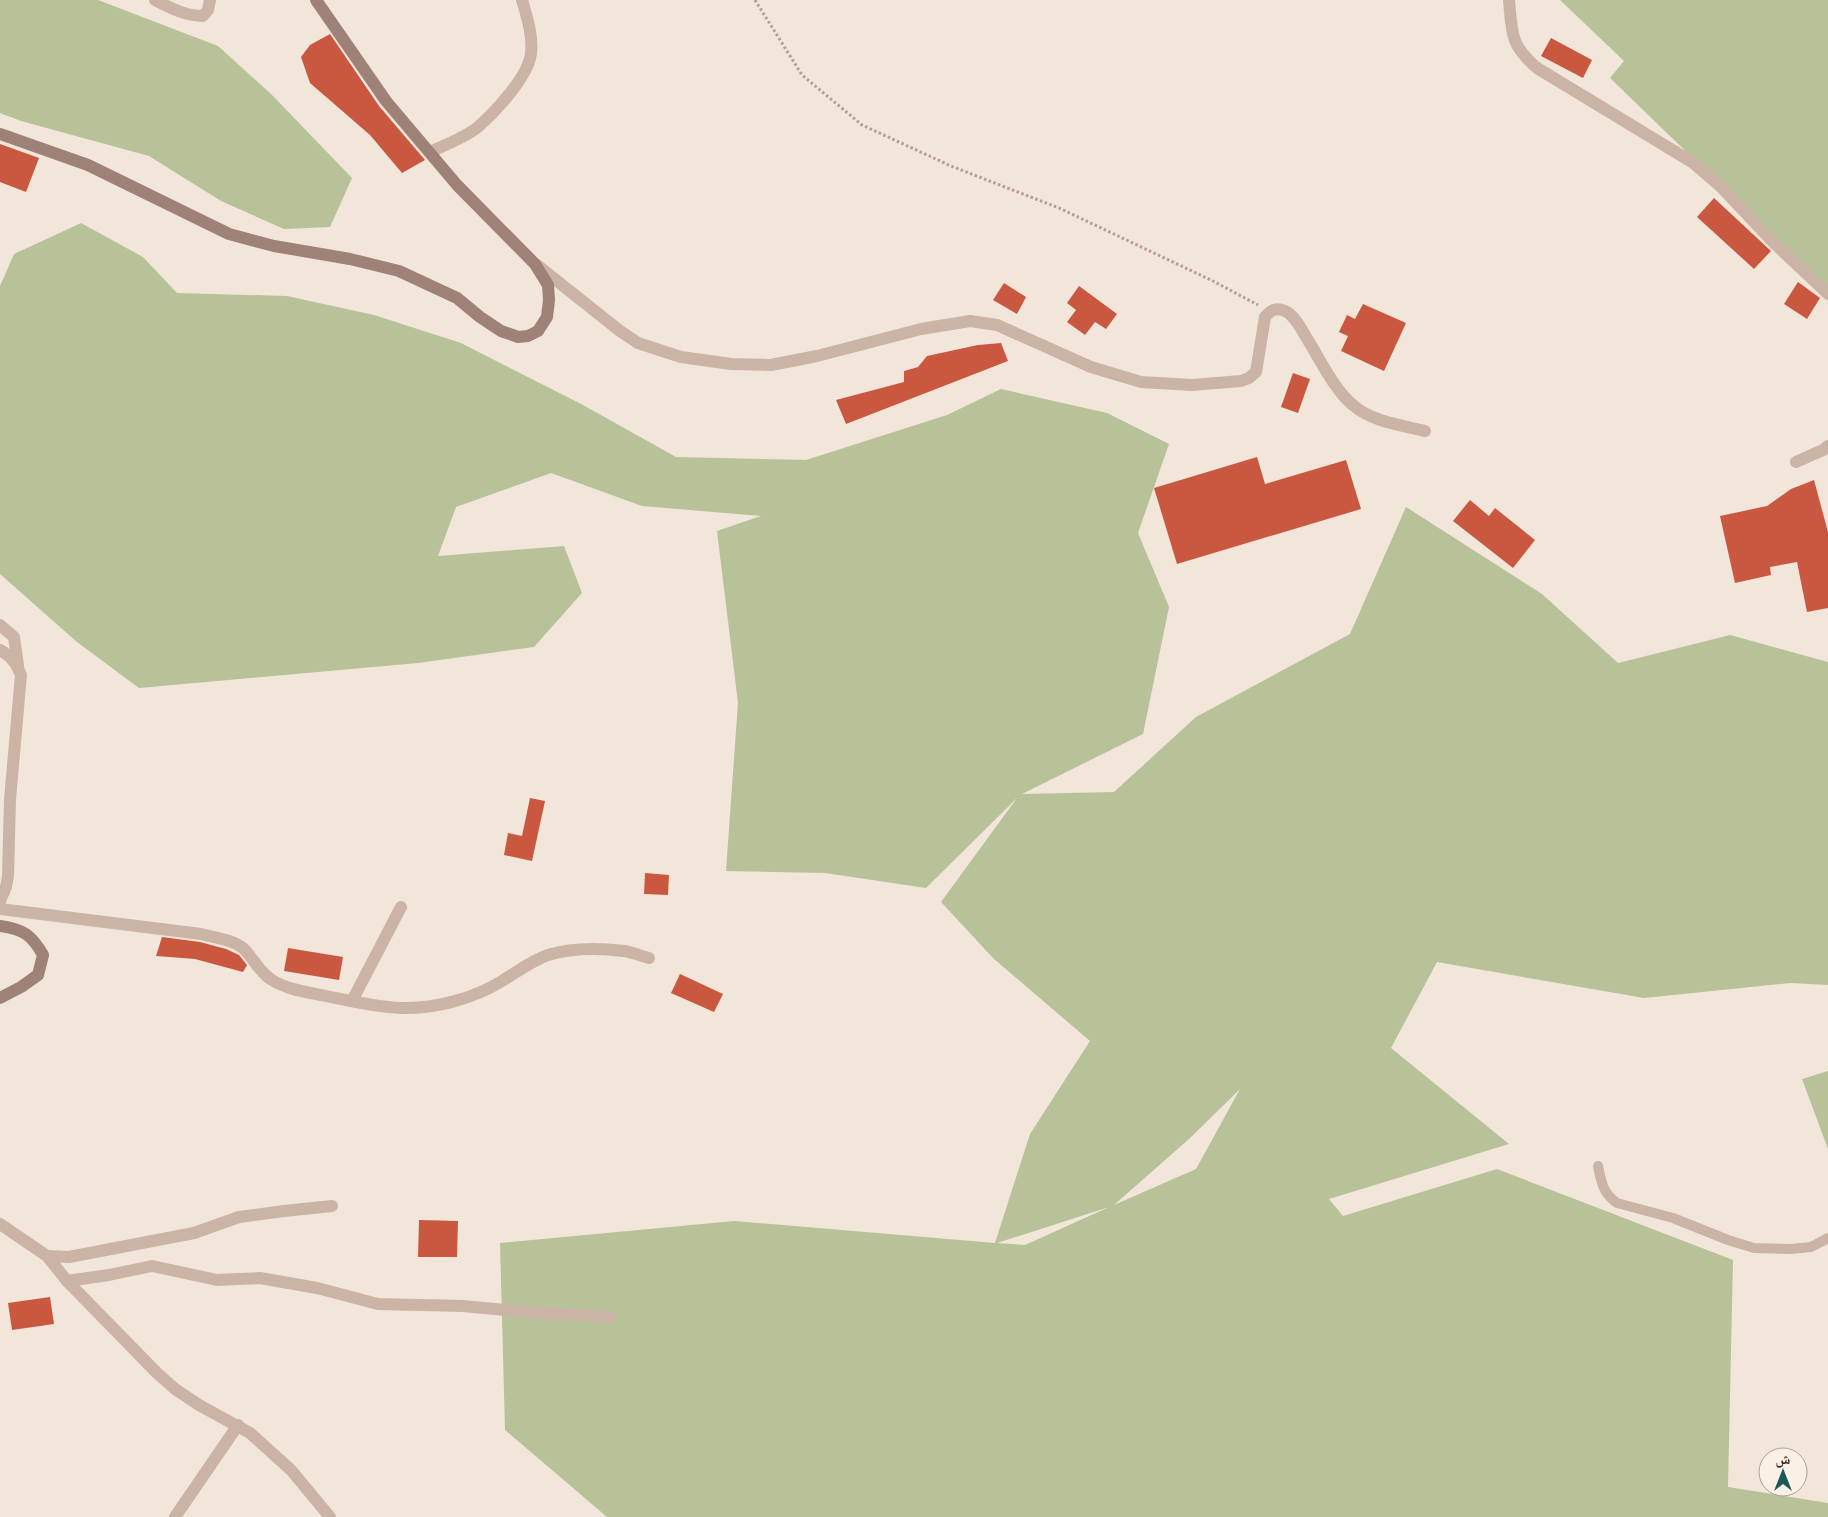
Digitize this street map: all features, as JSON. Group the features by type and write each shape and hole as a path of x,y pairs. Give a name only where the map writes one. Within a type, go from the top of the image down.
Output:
{"main road":[{"path":"0,134 88,165 230,234 274,246 350,259 399,271 458,298 480,317 501,331 518,337 528,336 538,330 547,317 549,300 548,285 535,264 458,185 386,101 316,0"},
{"path":"0,926 26,933 36,942 44,955 38,975 0,998"}],"street":[{"path":"155,0 193,16 203,16 208,10 210,0"},
{"path":"430,152 477,128 523,77 531,54 531,43 530,26 522,0"},
{"path":"1509,0 1512,36 1522,55 1537,68 1692,162 1720,186 1772,241 1828,294"},
{"path":"535,264 638,343 681,357 731,364 772,365 921,330 970,321 997,325 1091,367 1141,382 1192,385 1241,381 1249,378 1256,372 1265,317 1270,311 1275,309 1287,312 1298,324 1342,395 1365,415 1425,431"},
{"path":"1796,462 1828,446"},
{"path":"0,625 14,637 18,668"},
{"path":"0,650 11,657 21,676 10,799 8,876 0,901"},
{"path":"352,1001 401,907"},
{"path":"0,909 201,934 230,940 244,950 260,971 271,980 289,988 352,1001 399,1008 419,1008 447,1003 475,994 501,982 548,955 573,950 625,951 649,958"},
{"path":"48,1256 69,1257 194,1233 239,1217 284,1210 332,1206"},
{"path":"0,1224 48,1256 67,1281 157,1374 198,1405 250,1433 291,1470 330,1517"},
{"path":"67,1281 152,1266 217,1280 260,1278 317,1288 378,1304 463,1306 537,1314 610,1317"},
{"path":"175,1517 238,1425"}],"lane":[{"path":"1598,1166 1604,1190 1617,1203 1673,1218 1728,1240 1754,1248 1791,1249 1811,1247 1828,1238"}],"path":[{"path":"755,0 802,75 862,125 951,166 1059,208 1213,281 1270,311"}],"green space":[{"path":"0,0 98,0 218,46 271,94 352,178 330,227 284,229 221,201 149,156 21,121 0,113"},
{"path":"1560,0 1828,0 1828,289 1610,78 1624,61"},
{"path":"81,223 143,257 177,293 287,296 374,315 461,343 583,405 676,457 806,460 947,415 1001,389 1107,413 1169,444 1138,533 1169,607 1143,734 1022,794 1114,792 1196,717 1350,634 1406,507 1542,594 1618,663 1730,635 1828,662 1828,985 1790,983 1644,998 1437,962 1391,1048 1509,1144 1329,1199 1343,1216 1497,1169 1733,1260 1728,1487 1758,1492 1758,1497 1790,1497 1828,1503 1828,1517 607,1517 505,1430 500,1243 734,1221 995,1243 1030,1134 1090,1041 994,959 941,902 1017,798 926,888 825,873 726,871 738,703 717,531 761,516 642,506 551,473 456,507 438,556 564,546 582,593 534,647 418,663 139,688 77,642 0,574 0,286 14,254","holes":["1240,1089 1196,1169 1114,1205 1189,1139","1107,1208 1025,1245 997,1243"]},
{"path":"1828,1071 1828,1149 1802,1079"}],"building":[{"path":"330,34 379,106 425,160 402,173 370,135 310,83 301,57 310,45"},
{"path":"1551,38 1592,60 1583,78 1541,56"},
{"path":"0,144 39,158 26,192 0,182"},
{"path":"1714,198 1771,251 1754,269 1697,217"},
{"path":"1798,282 1820,298 1807,319 1784,304"},
{"path":"1004,283 1026,297 1017,314 993,300"},
{"path":"1079,286 1117,314 1106,329 1095,322 1085,335 1067,322 1076,310 1067,303"},
{"path":"1363,304 1406,323 1384,371 1341,351 1348,336 1339,332 1347,315 1355,319"},
{"path":"1001,343 1008,361 846,424 836,400 904,382 904,371 918,367 927,356 978,345"},
{"path":"1293,373 1310,379 1298,413 1281,407"},
{"path":"1257,457 1265,484 1346,460 1361,509 1177,564 1154,488"},
{"path":"1814,480 1828,532 1828,608 1807,612 1797,562 1770,567 1771,575 1735,583 1720,516 1767,506 1791,489"},
{"path":"1470,500 1489,516 1495,508 1535,540 1513,568 1453,521"},
{"path":"530,798 545,801 532,861 504,855 508,833 522,836"},
{"path":"645,873 669,875 668,895 644,894"},
{"path":"162,937 200,942 226,949 239,955 247,965 243,972 195,959 156,956"},
{"path":"288,948 343,957 339,980 284,971"},
{"path":"680,974 723,994 714,1012 671,993"},
{"path":"419,1220 458,1221 457,1257 418,1257"},
{"path":"50,1297 54,1324 12,1330 8,1303"}]}
